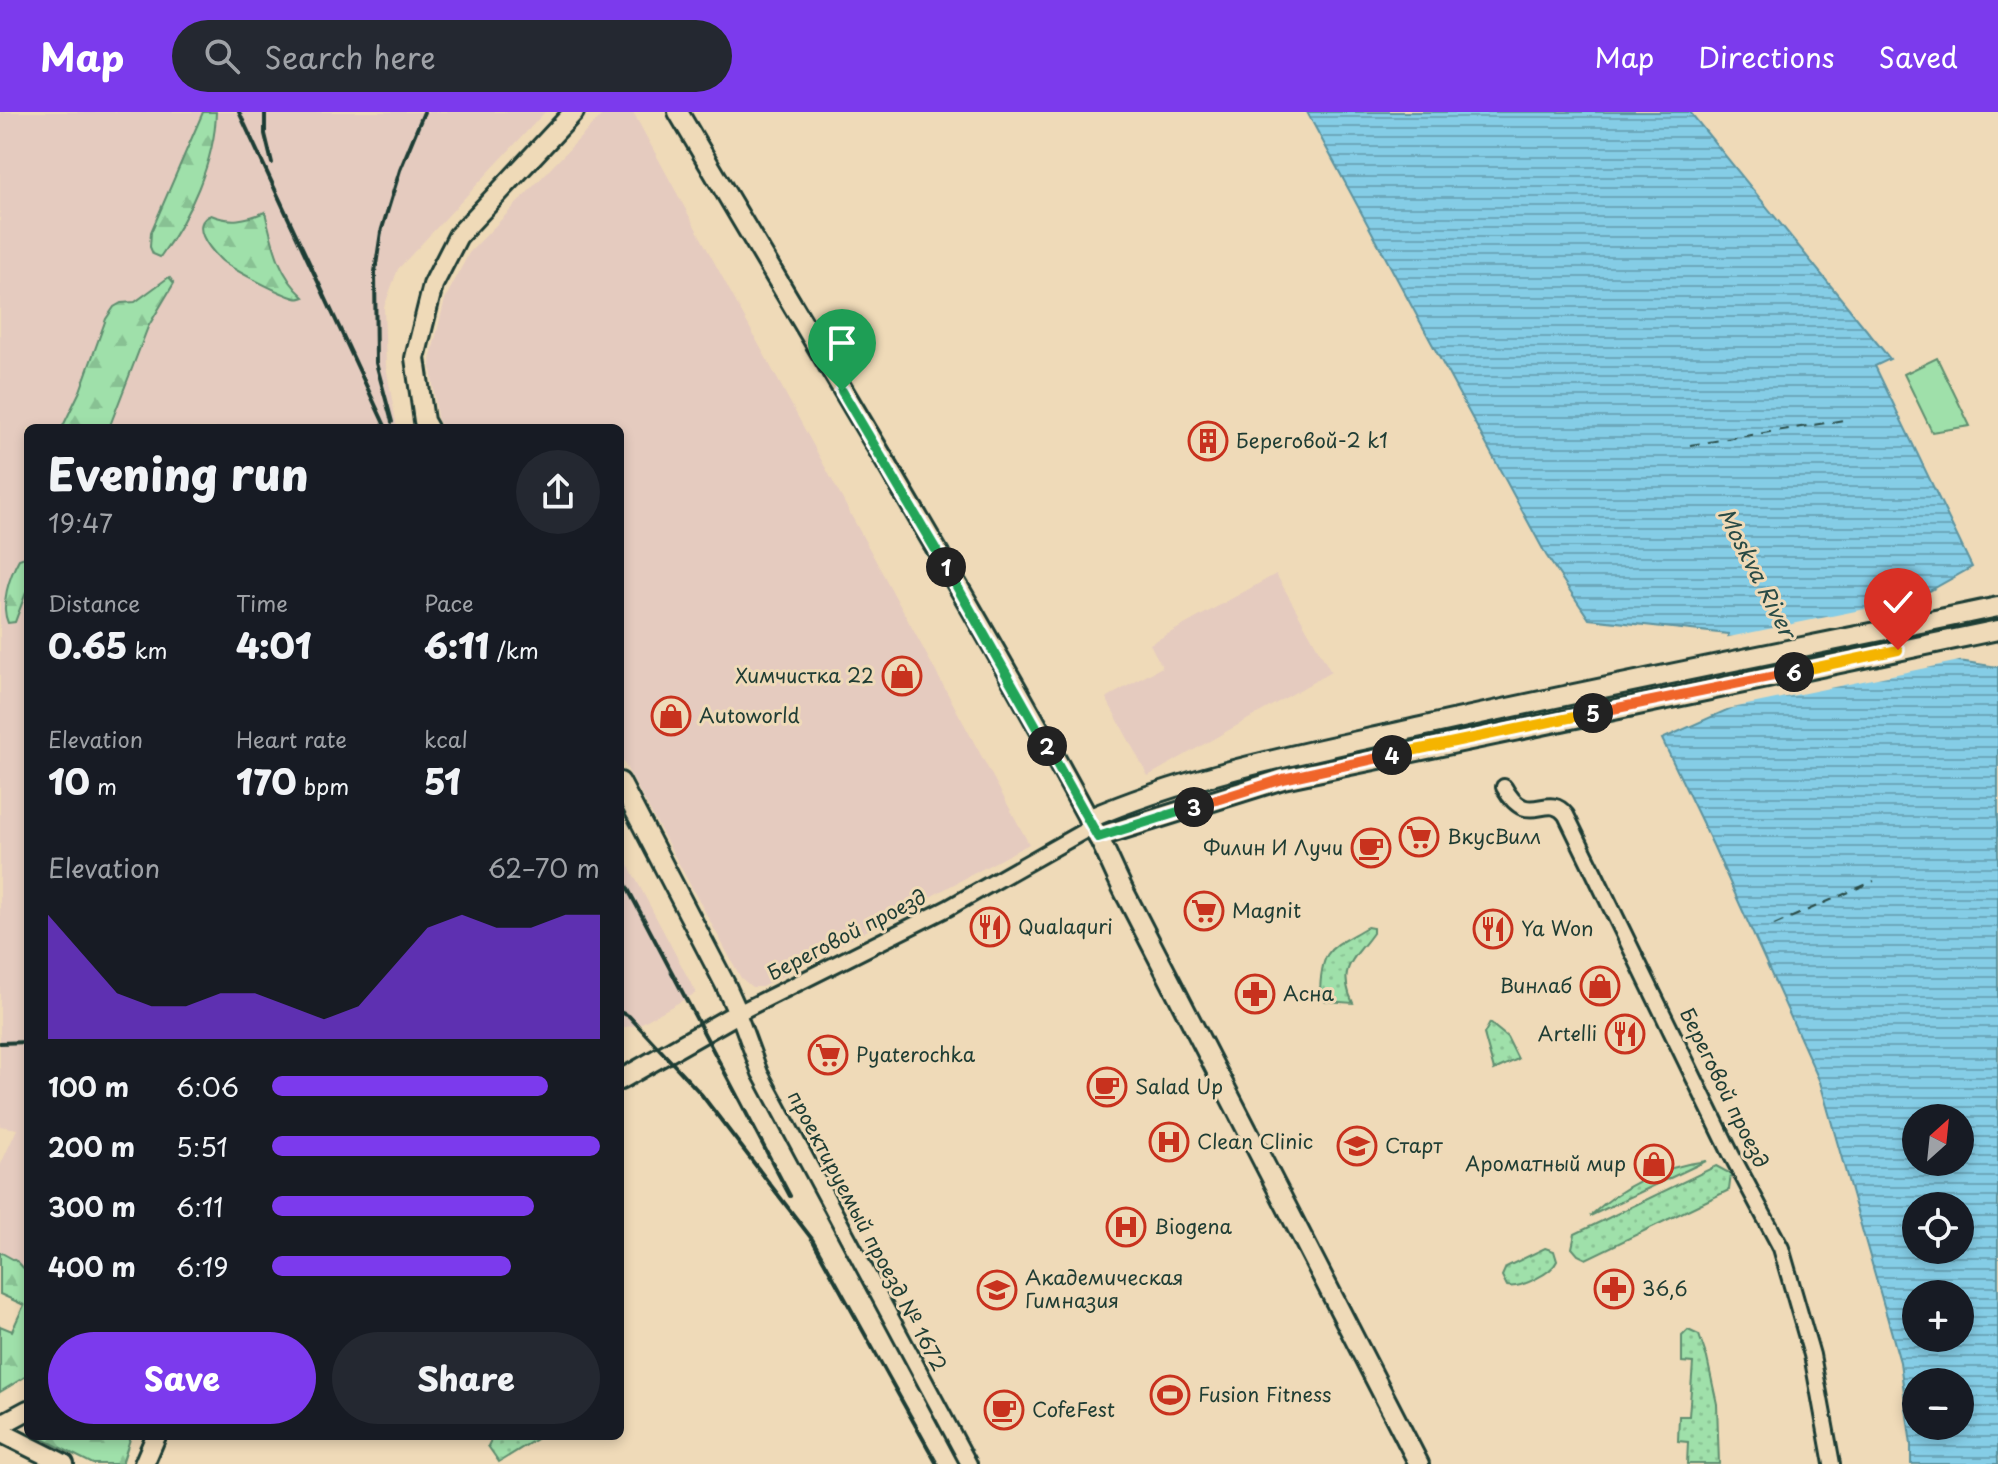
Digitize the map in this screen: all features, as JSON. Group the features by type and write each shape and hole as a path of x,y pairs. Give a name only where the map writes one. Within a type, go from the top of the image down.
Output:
{"street":[{"path":"426,424 415,358 433,285 458,236 574,112"},
{"path":"678,112 946,567 1093,827 1124,893 1419,1464"},
{"path":"1093,827 1130,801 1276,760 1494,711 1998,607"},
{"path":"1093,827 1283,779 1998,630"},
{"name":"Береговой проезд","path":"1504,787 1519,807 1552,806 1560,808 1566,815 1731,1154 1781,1248 1812,1355 1832,1464"},
{"path":"624,790 738,1013"},
{"name":"Береговой проезд","path":"624,1078 738,1013 948,908 1093,827"},
{"name":"проектируемый проезд № 1672","path":"738,1013 760,1073 969,1464"},
{"path":"0,1425 24,1412"},
{"path":"0,1432 64,1464"},
{"path":"144,1464 154,1440"}],"shaded area":[{"path":"0,112 545,112 398,269 384,307 386,366 396,424 24,424 24,1276 0,1265 0,1166 17,1129 0,1126"},
{"path":"605,112 633,112 1029,844 762,987 752,987 741,978 624,763 624,424 440,424 437,418 430,360 445,299 469,253"},
{"path":"1276,574 1331,672 1148,776 1106,698 1162,667 1150,644"},
{"path":"624,857 696,993 638,1025 624,1027"}],"green space":[{"path":"203,112 216,112 211,150 190,207 160,257 153,254 150,247 151,232"},
{"path":"265,212 282,269 304,297 286,295 225,263 207,243 201,230 205,219 211,215 238,220"},
{"path":"169,277 174,283 148,327 111,424 64,424 80,391 106,319 114,307 135,302"},
{"path":"1937,358 1970,426 1932,432 1904,374"},
{"path":"24,557 24,598 15,622 8,623 5,600 19,559"},
{"path":"1367,927 1373,928 1373,933 1354,957 1347,972 1346,981 1353,1003 1326,1001 1320,994 1326,958 1336,945"},
{"path":"1490,1023 1507,1037 1518,1059 1494,1070 1484,1034"},
{"path":"1706,1161 1590,1216 1616,1195 1644,1179 1673,1168"},
{"path":"1716,1166 1731,1174 1729,1190 1586,1259 1572,1248 1575,1234"},
{"path":"1545,1248 1554,1251 1557,1261 1554,1266 1527,1283 1507,1286 1502,1276 1506,1267"},
{"path":"0,1252 24,1269 24,1305 0,1294"},
{"path":"24,1305 24,1377 0,1392 0,1326 12,1331"},
{"path":"1688,1330 1699,1335 1707,1358 1717,1404 1719,1464 1687,1464 1688,1442 1678,1441 1679,1416 1689,1416 1693,1363 1682,1362 1682,1336"},
{"path":"45,1440 130,1440 122,1464 93,1464"},
{"path":"491,1440 535,1440 499,1462 488,1446"}],"water":[{"name":"Moskva River","path":"1307,112 1690,112 1890,359 1875,366 1972,567 1919,597 1940,658 1998,667 1998,1464 1911,1464 1910,1440 1974,1440 1974,1368 1902,1368 1902,1377 1820,1082 1662,739 1736,706 1728,634 1589,619 1546,555"}],"pier":[{"path":"1929,596 1924,599 1943,655 1969,659 1713,712 1732,703 1724,638"}],"ferry route":[{"path":"1690,445 1844,420"},
{"path":"1774,925 1874,881"}],"railway":[{"path":"239,112 384,424"},
{"path":"265,112 265,134 272,163"},
{"path":"392,422 376,363 375,272 381,232 400,170 424,112"},
{"path":"624,882 790,1196"},
{"path":"624,1014 701,1094 812,1239 937,1464"},
{"path":"0,1043 24,1042"}],"place":[{"name":"Береговой-2 k1","path":"1208,441"},
{"name":"Химчистка 22","path":"902,676"},
{"name":"Autoworld","path":"671,716"},
{"name":"ВкусВилл","path":"1419,837"},
{"name":"Филин И Лучи","path":"1371,848"},
{"name":"Magnit","path":"1204,911"},
{"name":"Qualaquri","path":"990,927"},
{"name":"Ya Won","path":"1493,929"},
{"name":"Винлаб","path":"1600,986"},
{"name":"Асна","path":"1255,994"},
{"name":"Artelli","path":"1625,1034"},
{"name":"Pyaterochka","path":"828,1055"},
{"name":"Salad Up","path":"1107,1087"},
{"name":"Clean Clinic","path":"1169,1142"},
{"name":"Старт","path":"1357,1146"},
{"name":"Ароматный мир","path":"1654,1164"},
{"name":"Biogena","path":"1126,1227"},
{"name":"36,6","path":"1614,1289"},
{"name":"Академическая Гимназия","path":"997,1290"},
{"name":"Fusion Fitness","path":"1170,1395"},
{"name":"CofeFest","path":"1004,1410"}],"route":[{"path":"842,391 946,567 1098,837 1283,779 1898,650"}]}
